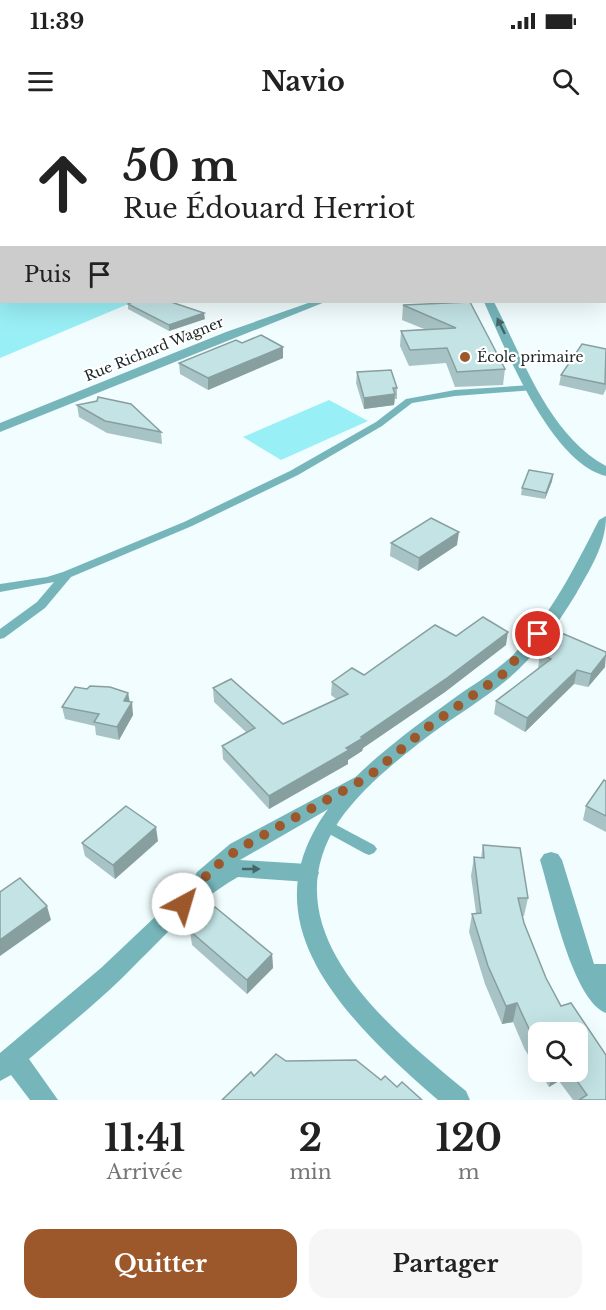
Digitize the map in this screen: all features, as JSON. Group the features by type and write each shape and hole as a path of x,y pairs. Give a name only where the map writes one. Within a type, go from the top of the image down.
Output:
{"street":[{"name":"Rue Richard Wagner","path":"0,428 230,334 317,303"},
{"path":"489,303 544,414 587,461 606,472"},
{"path":"457,1100 379,1033 332,975 316,943 311,924 308,873 316,844 351,792 428,727 502,675 526,650 575,583 606,520"},
{"path":"45,1100 7,1064 109,975 183,904 211,870 237,850 368,777"},
{"path":"551,860 606,1002"},
{"path":"183,904 235,868 308,873"}],"lane":[{"path":"0,588 49,580 158,538 294,473 379,424 409,401 455,393 531,388"},
{"path":"0,635 41,605 67,574"},
{"path":"327,826 369,849"}],"shaded area":[{"path":"0,303 131,303 0,358"},
{"path":"329,400 368,421 281,460 243,437"}],"building":[{"path":"174,303 204,313 169,325 128,304"},
{"path":"471,303 505,369 457,372 447,348 410,350 401,331 456,328 403,305"},
{"path":"261,335 283,347 208,378 179,363 236,340 242,343"},
{"path":"582,344 606,349 605,384 561,375"},
{"path":"391,370 397,388 393,388 395,394 364,398 357,372"},
{"path":"98,397 131,404 161,432 105,421 77,405 97,401"},
{"path":"529,470 553,474 546,493 522,488"},
{"path":"431,518 459,532 419,558 391,543"},
{"path":"483,617 508,632 447,678 346,748 349,750 269,796 222,746 255,728 213,688 231,679 283,724 348,694 332,682 352,668 364,675 435,625 456,636"},
{"path":"558,634 564,634 606,652 606,655 591,674 577,670 527,718 496,701 551,659 540,654"},
{"path":"90,686 110,687 128,693 124,701 132,702 117,727 94,722 99,714 62,707 75,687 87,689"},
{"path":"604,780 606,781 606,816 586,806"},
{"path":"126,806 156,827 113,865 82,843"},
{"path":"483,845 520,848 528,898 518,898 524,923 546,978 561,1006 571,1003 584,1022 528,1022 528,1027 517,1003 506,1006 488,966 472,914 481,913 474,857 484,858"},
{"path":"20,878 47,906 0,940 0,892"},
{"path":"215,907 272,954 247,980 190,931"},
{"path":"588,1028 606,1055 606,1100 579,1100 587,1095 578,1082 588,1082"},
{"path":"276,1054 286,1061 356,1060 381,1080 385,1076 397,1087 402,1082 422,1100 222,1100 251,1072 254,1076"}],"place":[{"name":"École primaire","path":"465,357"}],"route":[{"path":"183,904 211,870 237,850 368,777 428,727 502,675 538,634"}]}
